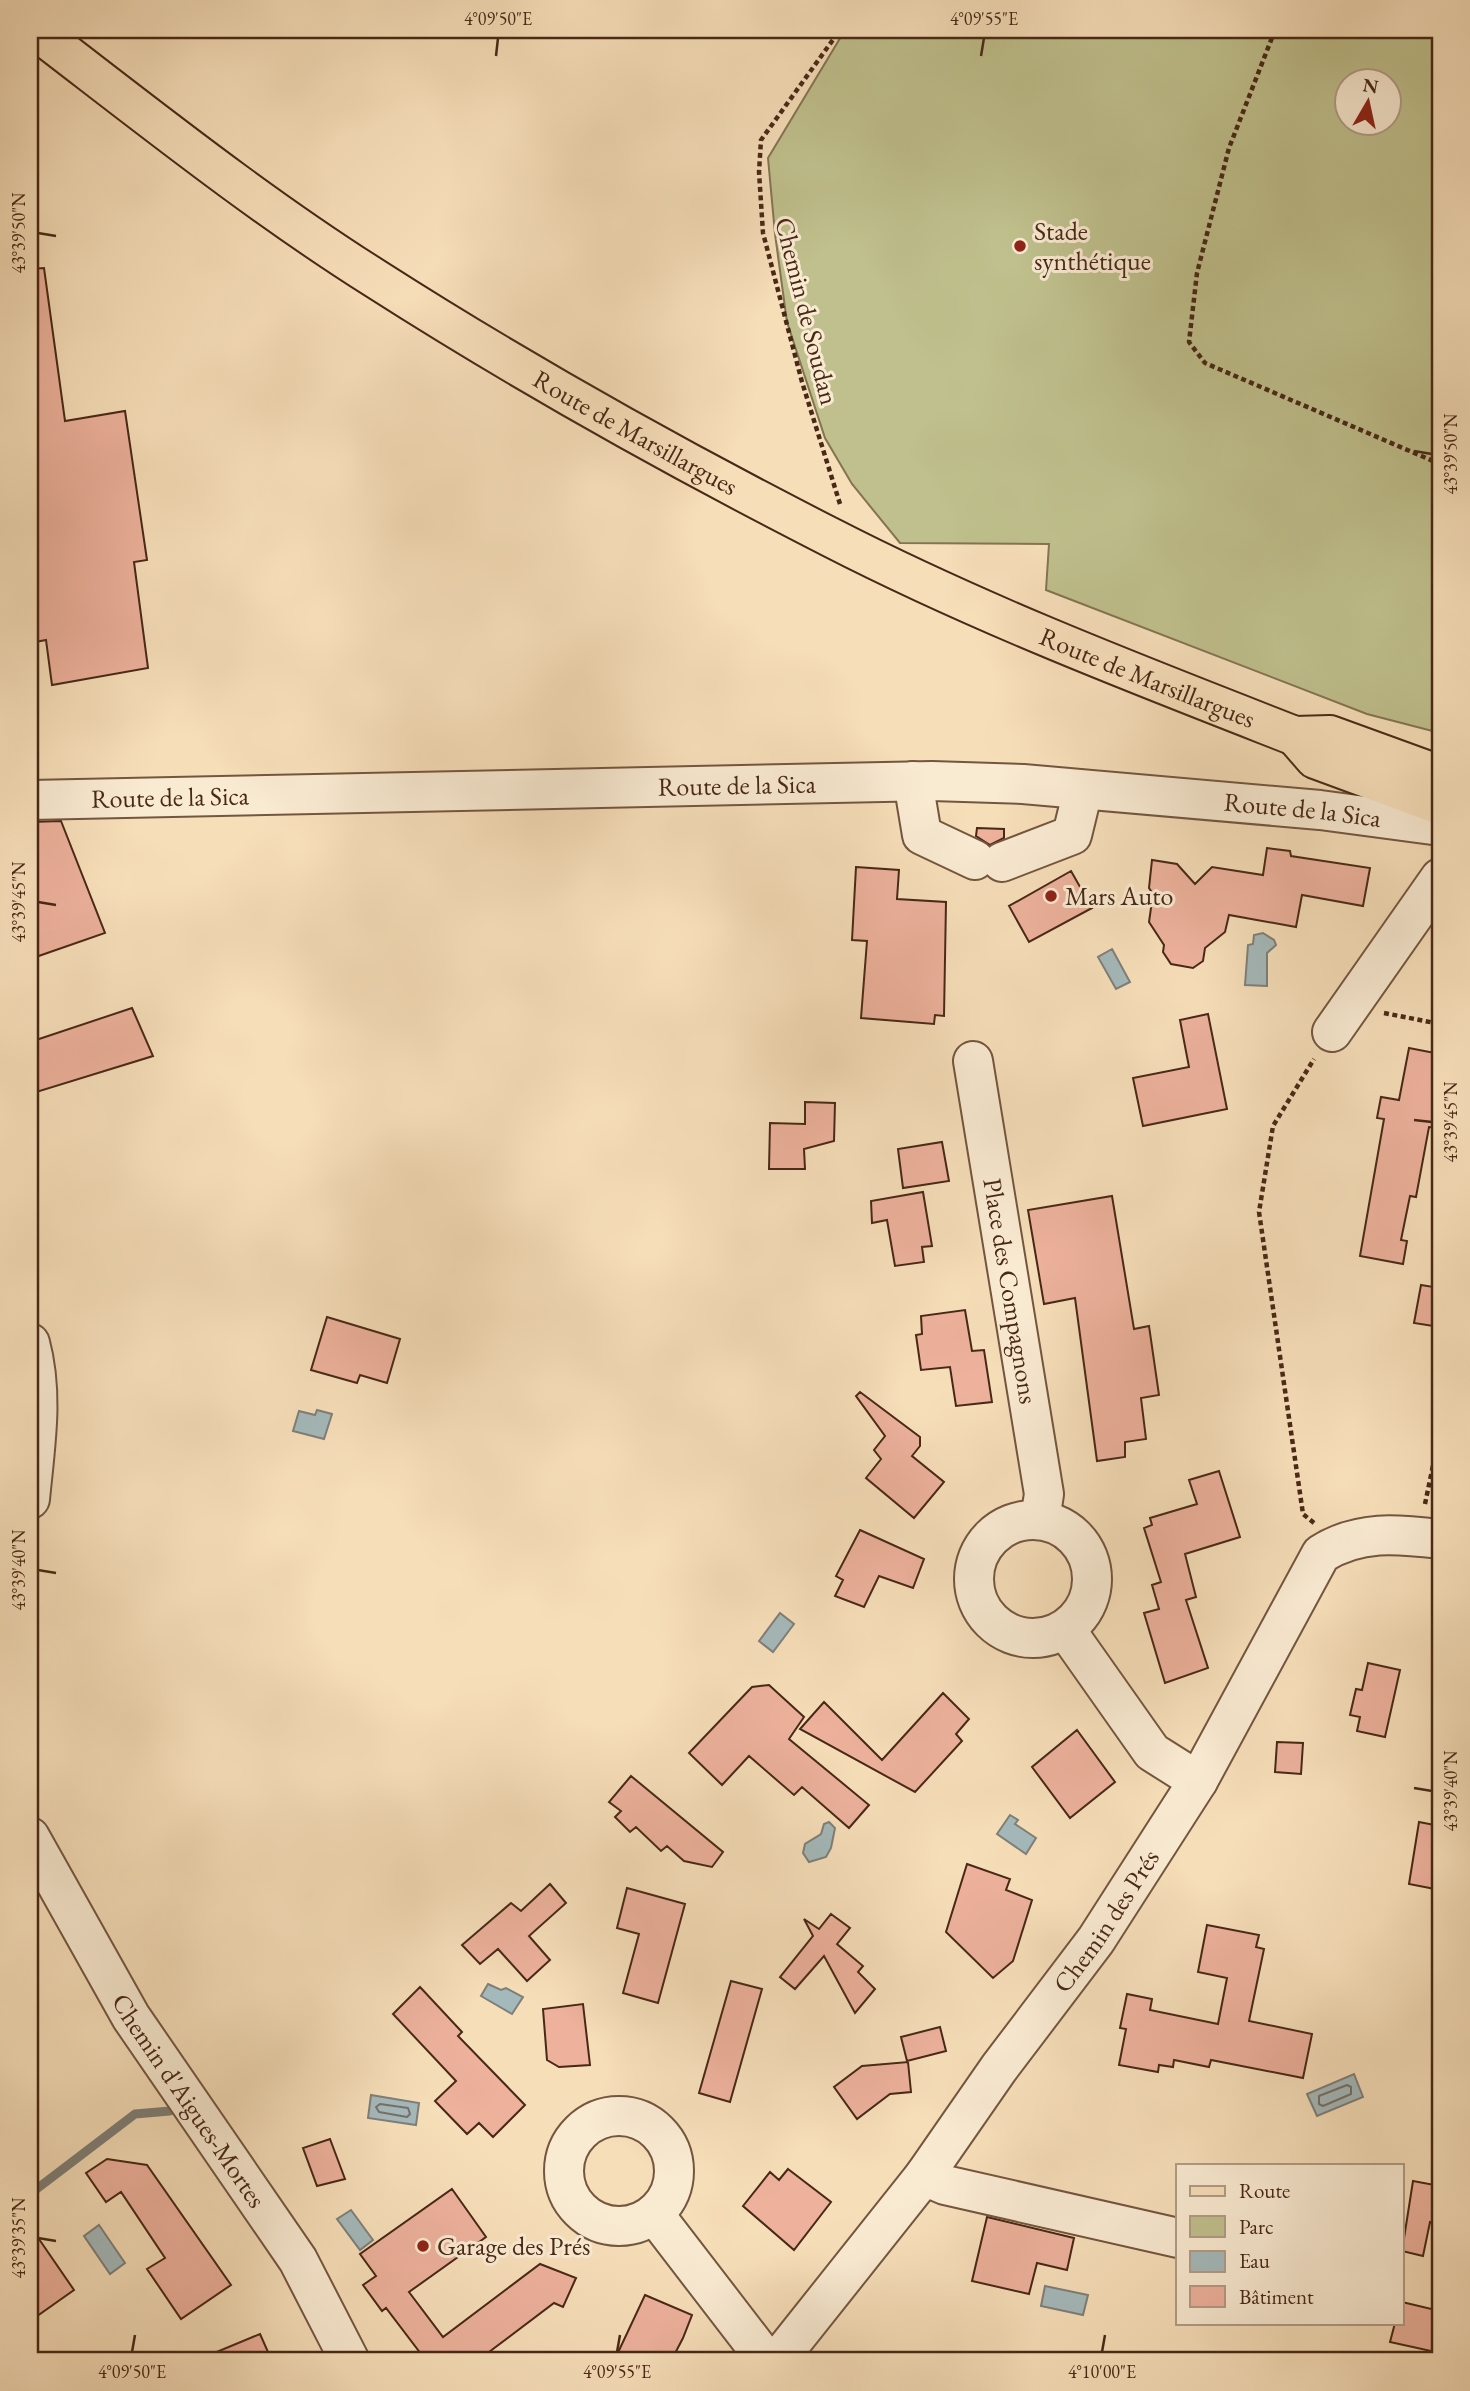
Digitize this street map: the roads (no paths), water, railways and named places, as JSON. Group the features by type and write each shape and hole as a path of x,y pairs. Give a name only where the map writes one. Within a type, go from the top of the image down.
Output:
{"main road":[{"name":"Route de Marsillargues","path":"35,30 179,141 374,278 592,410 834,539 996,615 1295,736 1330,735 1440,775"},
{"name":"Route de Marsillargues","path":"1295,736 1315,759 1440,805"}],"street":[{"name":"Route de la Sica","path":"30,800 914,782 1023,784 1320,810 1440,826"},
{"path":"914,782 922,835 989,861 1072,835 1083,789"},
{"path":"1340,1019 1440,878"},
{"name":"Place des Compagnons","path":"973,1061 1044,1494 1040,1520"},
{"path":"30,1343 37,1368 39,1412 30,1499"},
{"path":"1040,1520 1060,1526 1077,1538 1088,1556 1093,1576 1090,1597 1081,1615 1066,1630 1049,1637 1032,1639 1011,1635 993,1624 980,1607 974,1586 979,1555 999,1530 1018,1522 1040,1520"},
{"name":"Chemin des Prés","path":"777,2361 924,2176 999,2068 1096,1940 1198,1781 1321,1554 1339,1543 1376,1533 1430,1537"},
{"path":"1066,1630 1152,1752 1198,1781"},
{"name":"Chemin d'Aigues-Mortes","path":"30,1837 131,2017 299,2260 350,2361"},
{"path":"924,2176 945,2185 1176,2238"},
{"path":"654,2214 767,2361"}],"water":[{"path":"1263,933 1274,940 1276,945 1267,953 1267,986 1245,985 1248,945 1253,944 1254,935"},
{"path":"1112,949 1130,982 1116,989 1098,957"},
{"path":"317,1410 332,1414 324,1439 293,1431 299,1411 315,1415"},
{"path":"780,1613 794,1624 773,1652 759,1641"},
{"path":"1010,1815 1018,1820 1015,1824 1036,1838 1026,1854 997,1834"},
{"path":"829,1822 835,1828 831,1848 826,1857 809,1862 803,1853 805,1844 821,1834 824,1824"},
{"path":"488,1984 501,1990 506,1988 523,1997 512,2014 481,1996"},
{"path":"1354,2074 1363,2097 1317,2116 1307,2094"},
{"path":"371,2095 419,2103 416,2125 368,2118"},
{"path":"351,2210 373,2240 360,2250 337,2219"},
{"path":"99,2225 125,2263 110,2274 84,2236"},
{"path":"1045,2286 1088,2295 1083,2315 1041,2306"}],"waterway":[{"path":"30,2194 135,2114 170,2111"}],"place":[{"name":"Stade synthétique","path":"1020,246"},
{"name":"Mars Auto","path":"1051,896"},
{"name":"Garage des Prés","path":"423,2246"}]}
